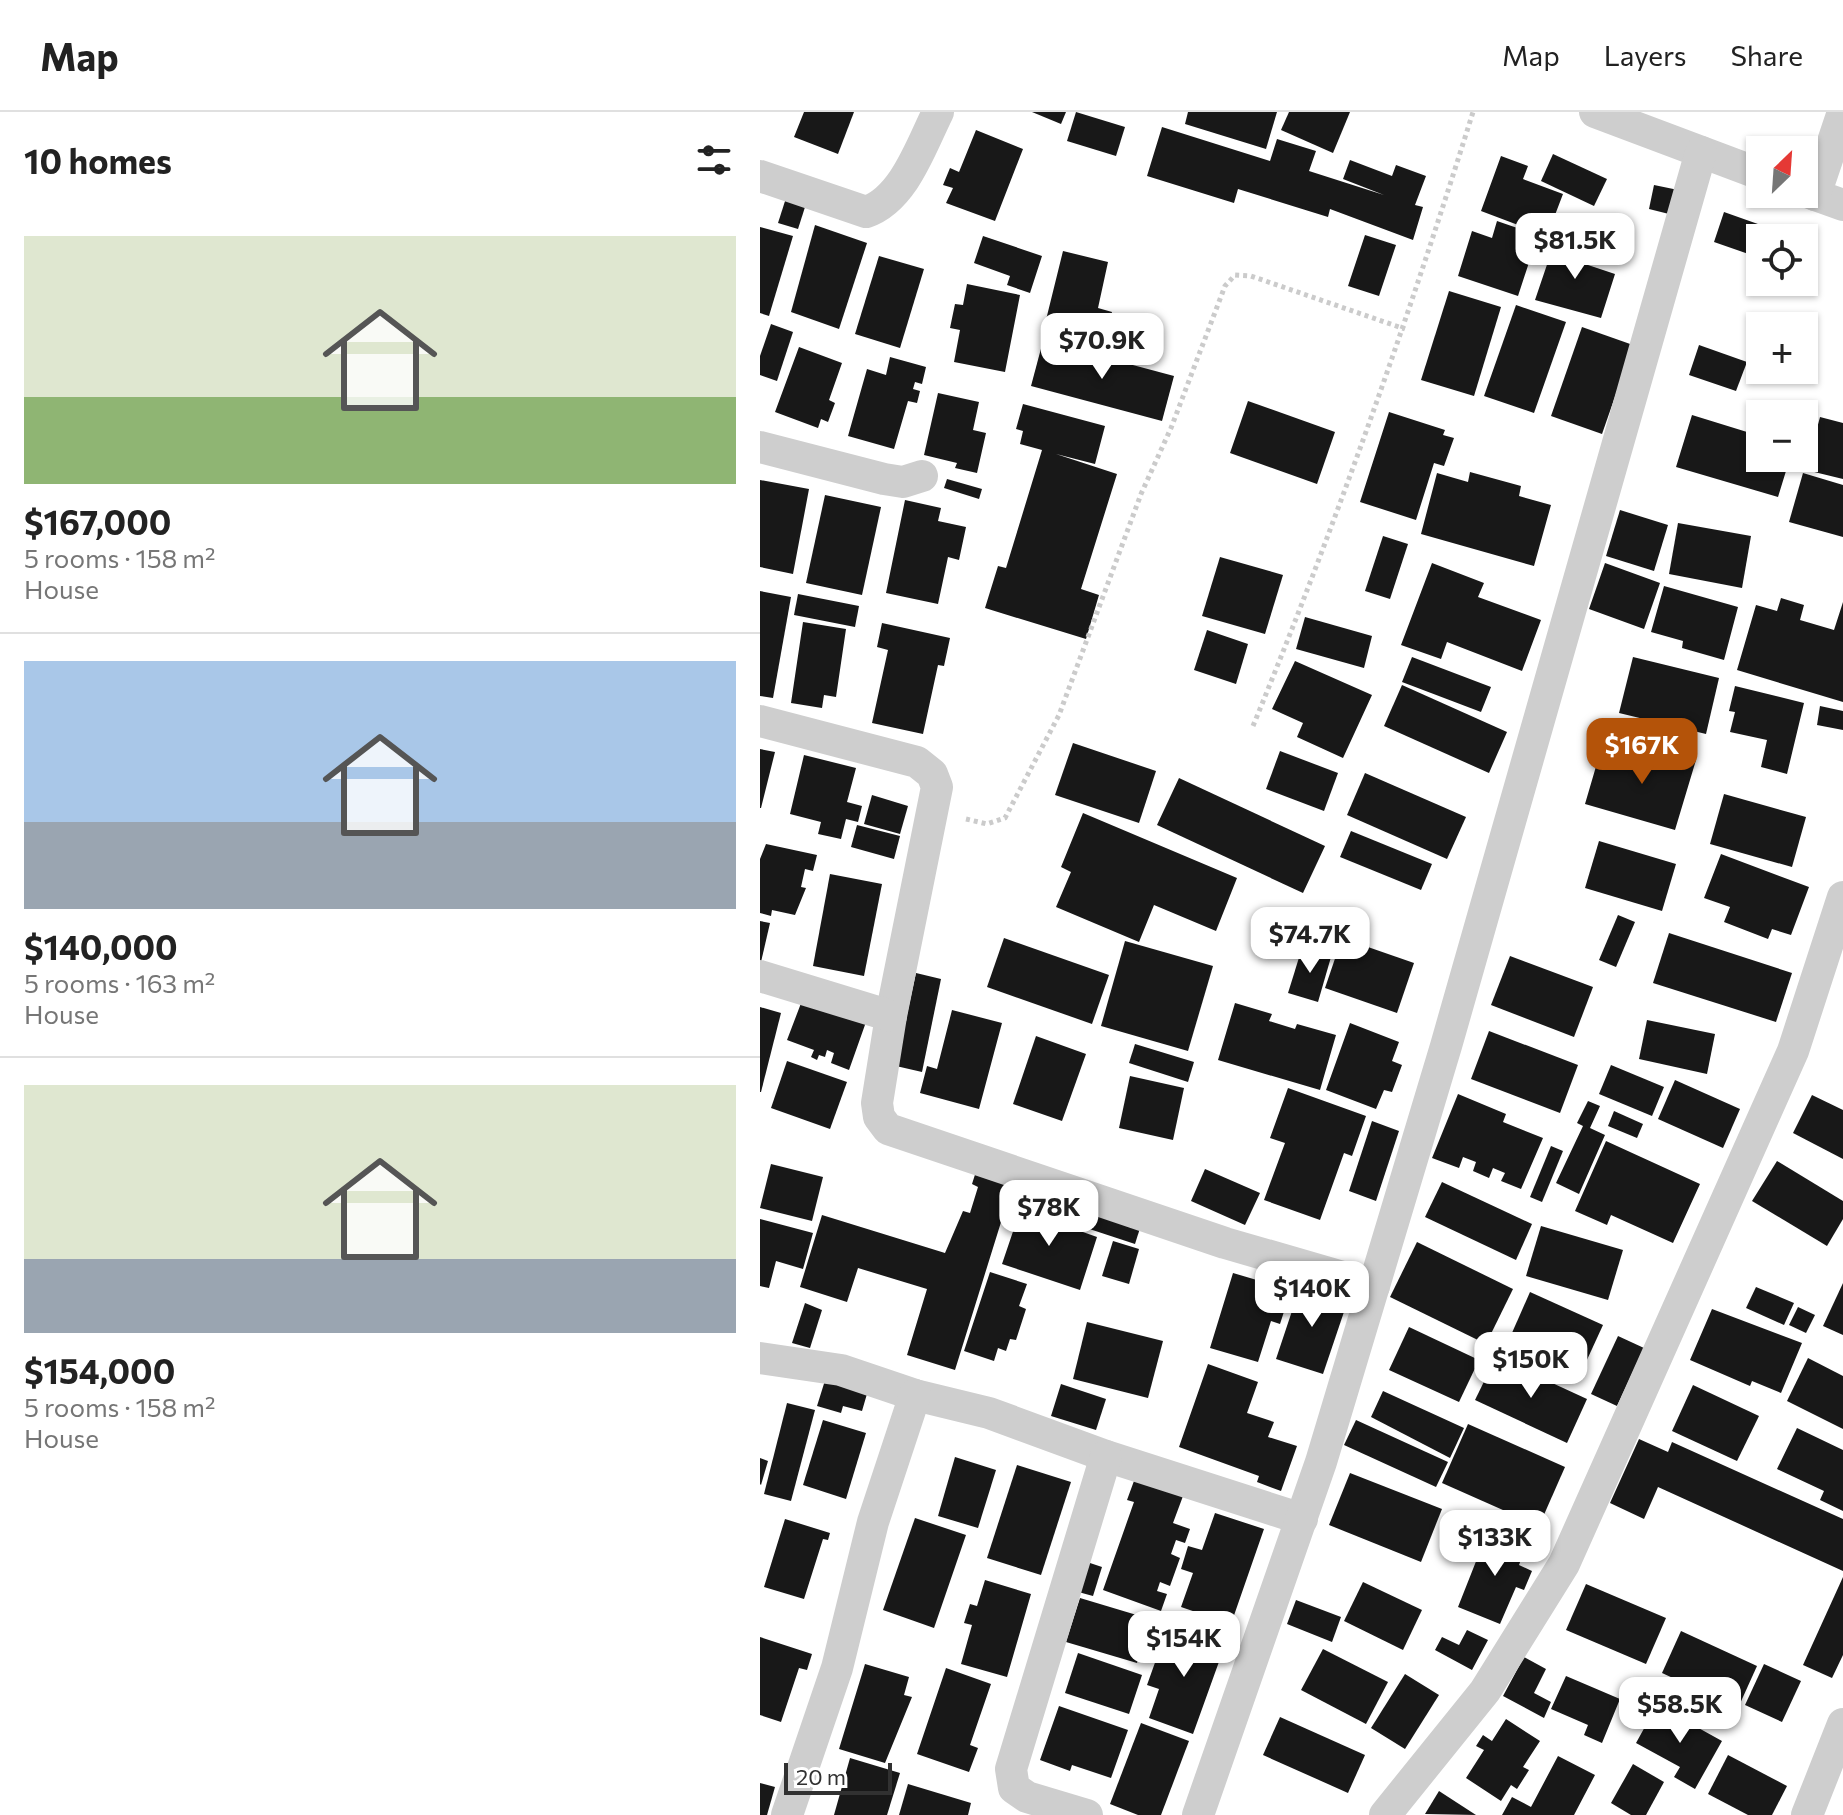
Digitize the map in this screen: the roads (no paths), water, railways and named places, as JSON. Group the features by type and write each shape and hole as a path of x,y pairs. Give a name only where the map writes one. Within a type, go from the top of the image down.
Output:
{"street":[{"path":"760,176 866,212 882,206 895,192 938,112"},
{"path":"1595,112 1746,169"},
{"path":"1821,197 1843,112"},
{"path":"1198,1815 1302,1519 1374,1286 1451,1031 1701,152"},
{"path":"760,447 884,479 903,482 922,476"},
{"path":"760,721 917,762 932,774 937,787 891,1016 877,1103 879,1117 888,1129 1225,1243 1374,1286"},
{"path":"1385,1815 1485,1691 1564,1564 1793,1051 1843,897"},
{"path":"760,976 891,1016"},
{"path":"760,1358 841,1370 915,1395 989,1413 1106,1456 1302,1519"},
{"path":"787,1815 837,1668 873,1522 915,1395"},
{"path":"1087,1815 1027,1797 1014,1788 1011,1769 1106,1456"},
{"path":"1807,1815 1843,1724"}]}
